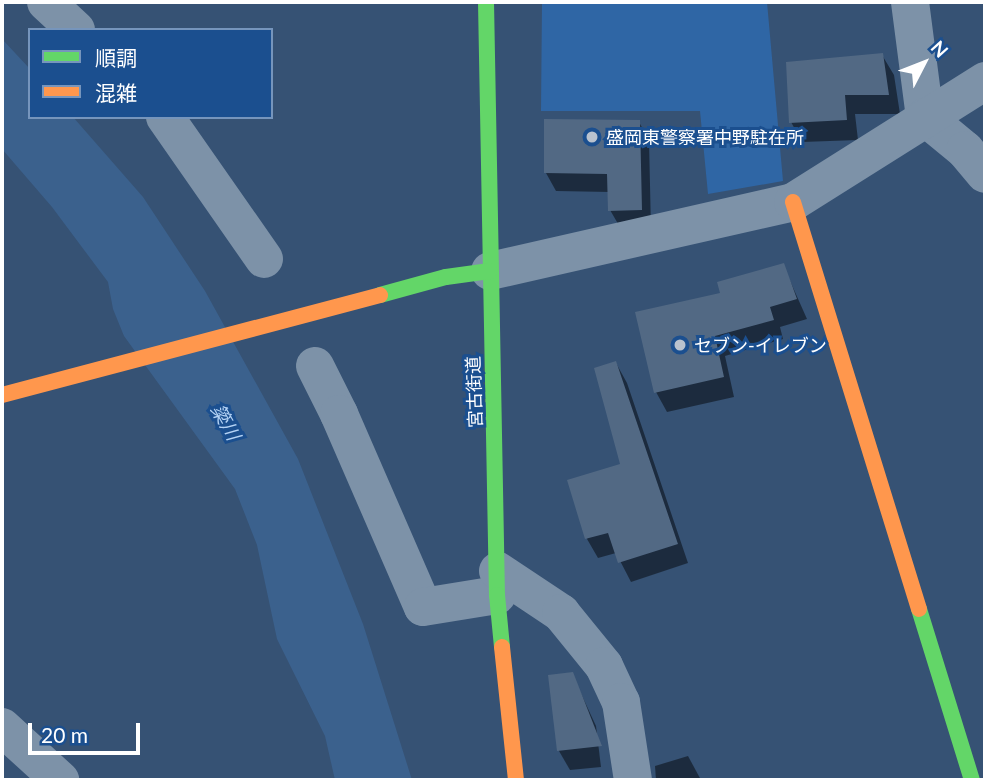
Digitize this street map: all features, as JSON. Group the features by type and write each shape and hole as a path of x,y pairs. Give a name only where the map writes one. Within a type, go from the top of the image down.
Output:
{"main road":[{"name":"宮古街道","path":"486,2 498,583 516,780"},
{"path":"793,202 972,780"},
{"path":"2,395 446,277 490,271"}],"street":[{"path":"46,2 74,28"},
{"path":"910,2 925,117 965,150 985,174"},
{"path":"490,271 793,202 985,81"},
{"path":"166,119 264,260"},
{"path":"314,366 339,414 423,607 498,583 561,613 604,666 621,702 633,780"},
{"path":"2,727 60,780"}],"shaded area":[{"path":"542,2 767,2 783,181 708,194 700,111 541,111"}],"water":[{"name":"簗川","path":"2,39 28,67 28,119 75,119 143,197 205,291 298,459 363,624 412,780 335,780 325,736 277,639 257,545 235,489 124,336 113,309 108,282 52,207 2,149"}],"building":[{"path":"883,53 889,95 845,95 847,120 789,123 786,62"},
{"name":"盛岡東警察署中野駐在所","path":"544,119 640,120 642,210 608,211 607,174 544,173"},
{"name":"セブン-イレブン","path":"784,263 797,299 770,307 774,320 715,336 724,377 654,393 635,312 720,293 717,282"},
{"path":"616,361 678,544 618,563 608,533 585,539 567,480 620,464 594,368"},
{"path":"573,672 602,746 557,751 548,675"}],"traffic: fast":[{"path":"486,2 497,595 502,647"},
{"path":"380,295 446,277 490,271"},
{"path":"919,609 972,780"}],"traffic: slow":[{"path":"793,202 919,609"},
{"path":"2,395 380,295"},
{"path":"502,647 516,780"}],"place":[{"name":"盛岡東警察署中野駐在所","path":"592,137"},
{"name":"セブン-イレブン","path":"680,345"}]}
